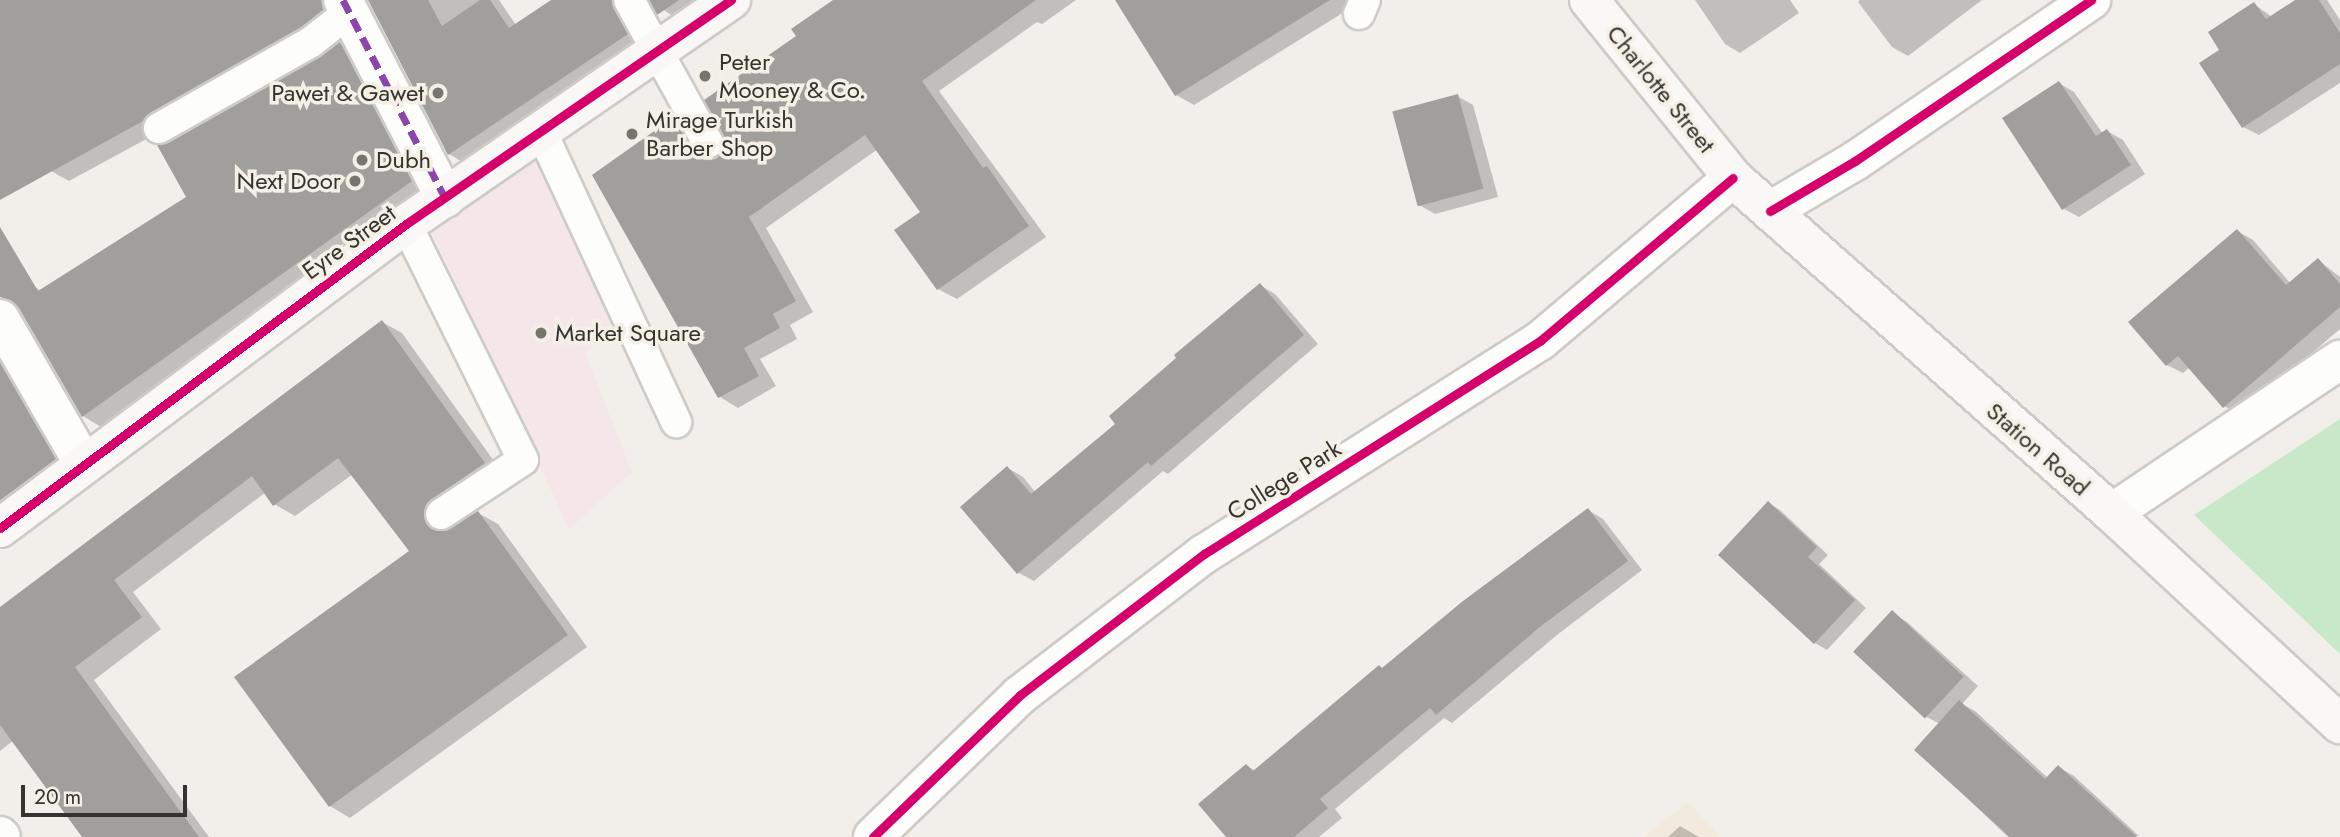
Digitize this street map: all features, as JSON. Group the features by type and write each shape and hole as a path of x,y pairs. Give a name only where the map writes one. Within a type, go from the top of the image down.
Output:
{"main road":[{"name":"Eyre Street","path":"0,528 83,463 406,224 542,133 731,0"},
{"name":"Charlotte Street","path":"1589,0 1733,178"},
{"name":"Station Road","path":"1733,178 2112,513 2340,724"}],"street":[{"path":"1770,211 1856,161 2091,0"},
{"path":"346,6 445,198"},
{"name":"College Park","path":"873,837 1020,695 1204,554 1541,340 1733,178"},
{"path":"0,319 83,463"},
{"path":"2112,513 2340,360"}],"lane":[{"path":"629,0 708,143"},
{"path":"159,128 311,42 346,6"},
{"path":"542,133 676,422"},
{"path":"406,224 523,460 442,514"}],"shaded area":[{"name":"Market Square","path":"536,137 621,313 585,353 632,472 569,529 423,212"},
{"path":"1688,802 1720,837 1644,837"}],"green space":[{"path":"2340,419 2340,654 2194,515"}],"building":[{"path":"0,0 321,0 323,10 301,27 150,113 143,121 0,200"},
{"path":"368,0 428,0 442,26 480,0 490,0 509,28 551,0 612,0 628,34 448,155"},
{"path":"649,0 679,0 657,15"},
{"path":"833,0 1036,0 922,81 983,168 987,166 1029,226 937,290 894,230 920,212 865,135 749,217 796,301 773,314 780,328 744,348 759,376 718,398 592,175 674,117 698,158 717,158 725,143 704,100 796,36 791,29"},
{"path":"1115,0 1330,0 1175,96"},
{"path":"2295,0 2319,0 2340,33 2340,64 2242,128 2199,63 2219,50 2208,32 2254,2 2266,19"},
{"path":"340,42 412,181 82,417 19,308 10,300 0,297 0,227 38,291 186,197 157,145 168,143 320,57"},
{"path":"2059,81 2096,136 2107,129 2131,165 2062,210 2002,118"},
{"path":"1458,94 1483,189 1418,206 1392,112"},
{"path":"2237,229 2286,285 2318,258 2340,284 2340,307 2223,408 2178,356 2166,366 2128,322"},
{"path":"1260,283 1304,335 1151,466 1148,462 1017,574 960,507 1007,466 1031,494 1115,424 1109,416 1176,358 1174,355"},
{"path":"382,320 485,463 431,500 425,507 426,523 433,529 443,531 478,511 568,635 329,807 234,677 409,551 338,458 273,506 252,476 114,580 142,617 75,667 199,837 82,837 0,725 0,607"},
{"path":"0,363 56,459 0,500"},
{"path":"1768,501 1817,547 1808,557 1855,600 1814,644 1718,555"},
{"path":"1588,508 1628,561 1541,626 1436,715 1430,708 1320,799 1328,808 1294,837 1226,837 1198,804 1246,764 1253,771 1379,665 1382,668 1463,601"},
{"path":"1892,610 1964,677 1925,719 1853,652"},
{"path":"1959,700 2045,779 2058,765 2137,837 2010,837 1914,750"}],"marked path":[{"path":"343,0 445,198"}],"cycle path":[{"path":"0,528 406,224 731,0"},
{"path":"1770,211 1855,161 2091,0"},
{"path":"873,837 1020,695 1204,554 1541,340 1733,178"}],"place":[{"name":"Peter Mooney & Co.","path":"705,76"},
{"name":"Pawet & Gawet","path":"438,93"},
{"name":"Mirage Turkish Barber Shop","path":"632,134"},
{"name":"Dubh","path":"362,160"},
{"name":"Next Door","path":"355,181"},
{"name":"Market Square","path":"541,333"}]}
